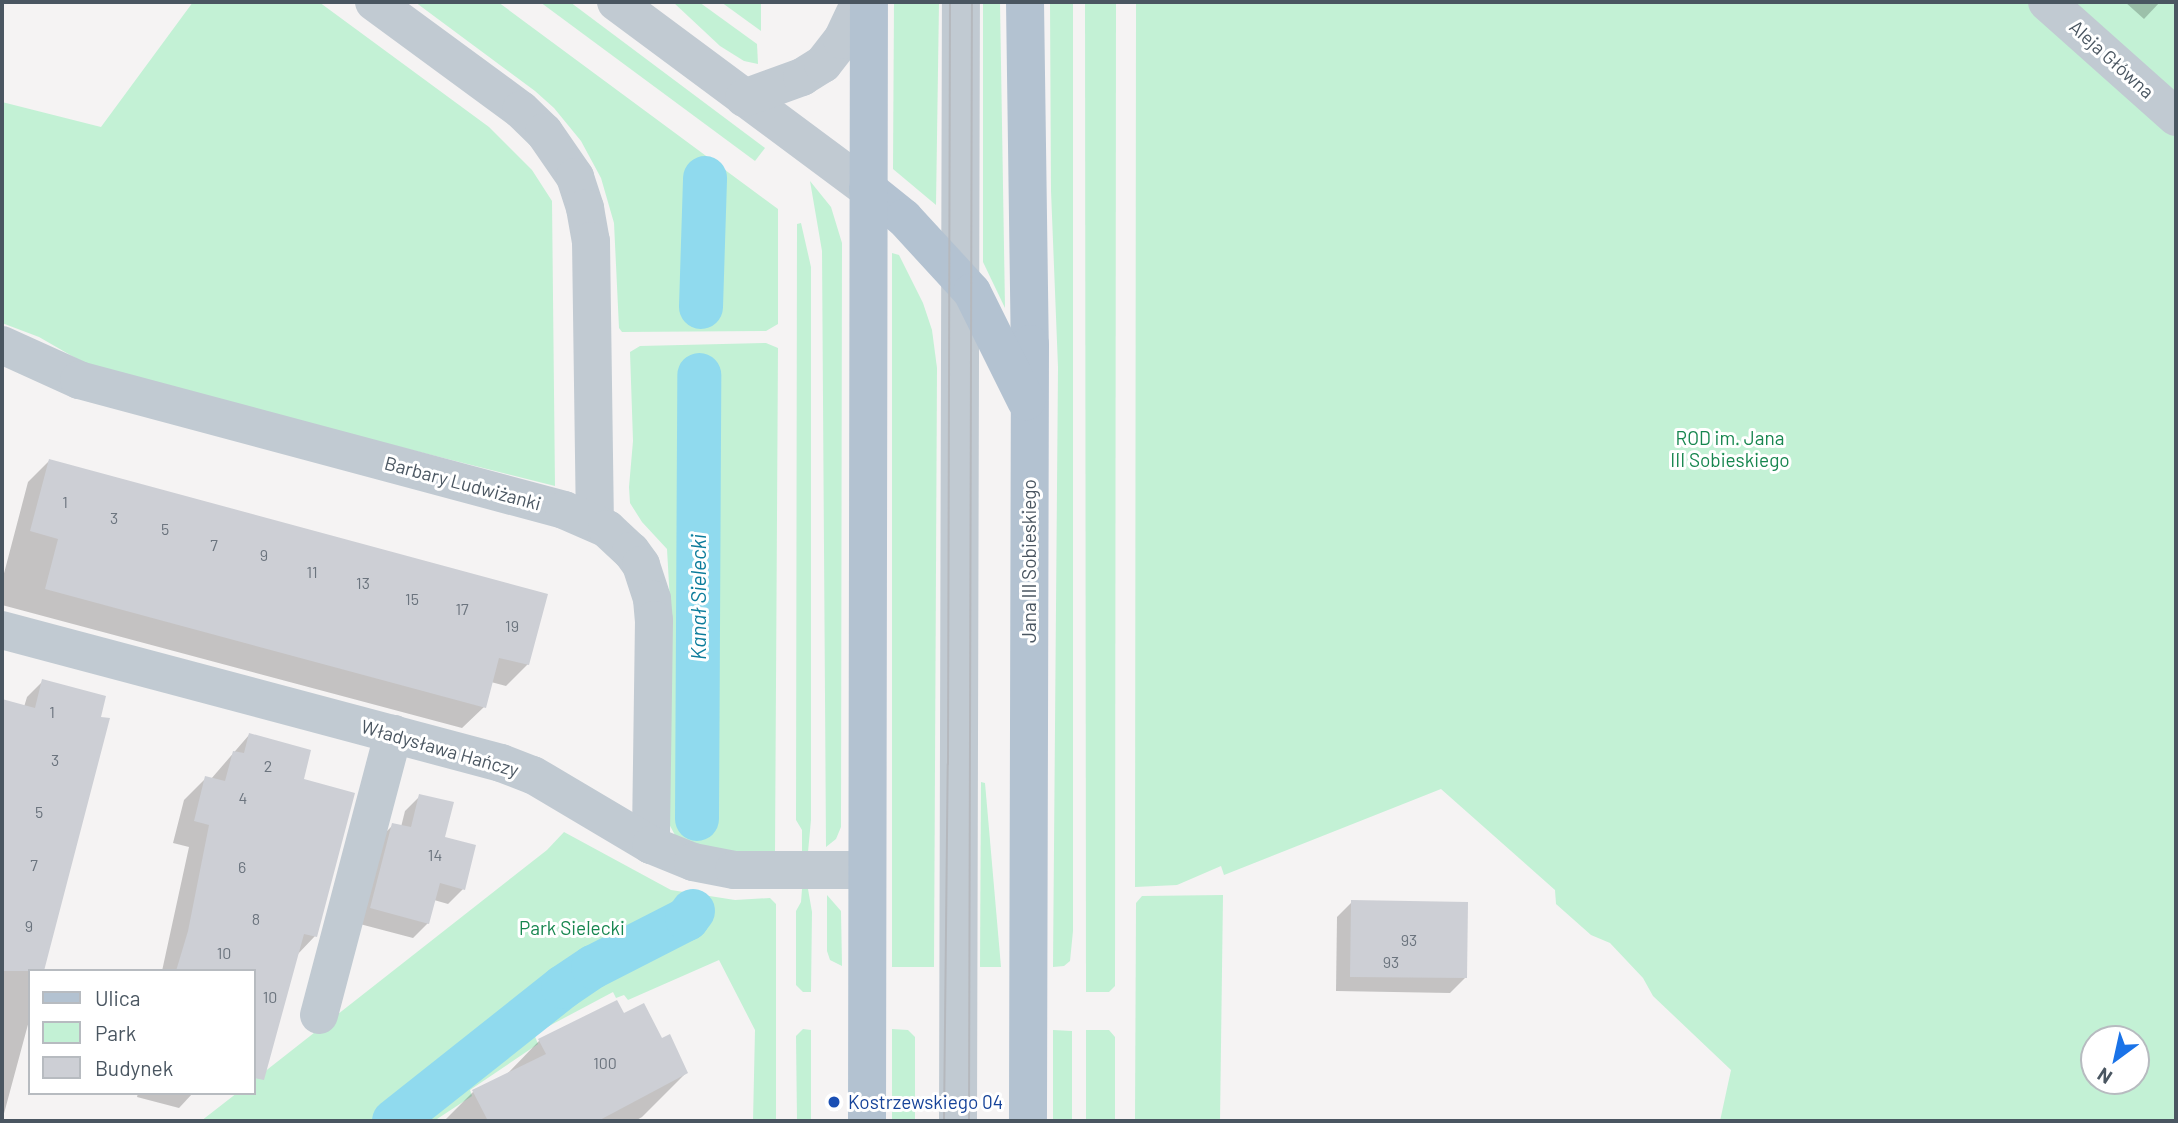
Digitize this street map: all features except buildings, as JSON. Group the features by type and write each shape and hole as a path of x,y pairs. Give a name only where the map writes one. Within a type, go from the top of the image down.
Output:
{"main road":[{"path":"867,1121 869,2"},
{"name":"Jana III Sobieskiego","path":"1026,2 1030,409 1028,1121"},
{"path":"868,189 904,218 960,278 989,323 1030,409"}],"street":[{"path":"374,2 521,110 544,132 575,177 586,208 591,241 595,522"},
{"path":"616,2 868,189"},
{"path":"744,98 802,77 824,64 842,40 860,2"},
{"path":"958,1121 961,2"},
{"name":"Aleja Główna","path":"2048,2 2176,117"},
{"name":"Barbary Ludwiżanki","path":"2,345 79,380 564,510 595,522 631,551 641,565 652,599 651,845"},
{"name":"Władysława Hańczy","path":"2,630 517,768 651,845 693,862 721,869 867,870"},
{"path":"319,1015 393,734"}],"green space":[{"path":"193,2 319,2 489,127 532,170 552,201 555,486 98,371 39,337 2,323 2,102 101,127"},
{"path":"415,2 498,2 778,209 778,324 766,331 622,332 619,328 614,223 601,178 581,141 554,108 535,91"},
{"path":"540,2 570,2 765,148 755,161"},
{"path":"673,2 699,2 757,44 758,64 744,61 720,46"},
{"path":"721,2 761,2 761,31"},
{"path":"894,2 939,2 936,205 893,169"},
{"path":"983,2 1000,2 1005,308 983,262"},
{"path":"1050,2 1073,2 1073,931 1070,961 1064,966 1053,967 1058,367 1051,191"},
{"path":"1085,2 1116,2 1115,986 1109,992 1086,992"},
{"name":"ROD im. Jana III Sobieskiego","path":"1136,2 2176,2 2176,1121 1720,1121 1731,1070 1653,996 1643,978 1610,943 1591,935 1556,904 1555,890 1441,789 1224,875 1221,866 1177,885 1135,887"},
{"path":"810,181 831,207 842,243 841,827 836,839 826,847 822,251"},
{"path":"801,223 811,267 811,820 808,852 802,852 802,830 796,820 797,224"},
{"path":"892,253 899,255 923,303 932,330 937,368 934,967 892,967"},
{"path":"766,343 778,348 775,854 726,853 676,837 668,822 671,620 667,549 642,522 630,503 633,441 630,352 640,346"},
{"path":"981,782 985,783 1001,967 980,967"},
{"name":"Park Sielecki","path":"564,832 671,890 735,900 770,898 776,904 776,1121 753,1121 755,1030 719,960 628,1000 624,995 616,998 613,992 534,1034 538,1044 470,1090 472,1096 434,1121 201,1121 234,1095 256,1095 256,1078 547,850"},
{"path":"802,889 808,889 812,912 811,992 803,992 796,985 796,911 801,902"},
{"path":"827,895 841,911 842,966 830,960 827,951"},
{"path":"1223,895 1220,1121 1135,1121 1136,903 1142,896"},
{"path":"803,1029 811,1030 811,1121 797,1121 796,1036"},
{"path":"892,1029 908,1030 915,1037 915,1121 892,1121"},
{"path":"1053,1030 1072,1031 1072,1121 1053,1121"},
{"path":"1086,1030 1109,1030 1115,1037 1115,1121 1086,1121"}],"waterway":[{"name":"Kanał Sielecki","path":"701,307 705,178"},
{"name":"Kanał Sielecki","path":"697,819 699,375"},
{"path":"394,1121 563,987 593,967 687,919 693,911"}],"tram line":[{"path":"944,1121 950,2"},
{"path":"969,1121 972,2"}],"place":[{"name":"Kostrzewskiego 04","path":"834,1102"}]}
